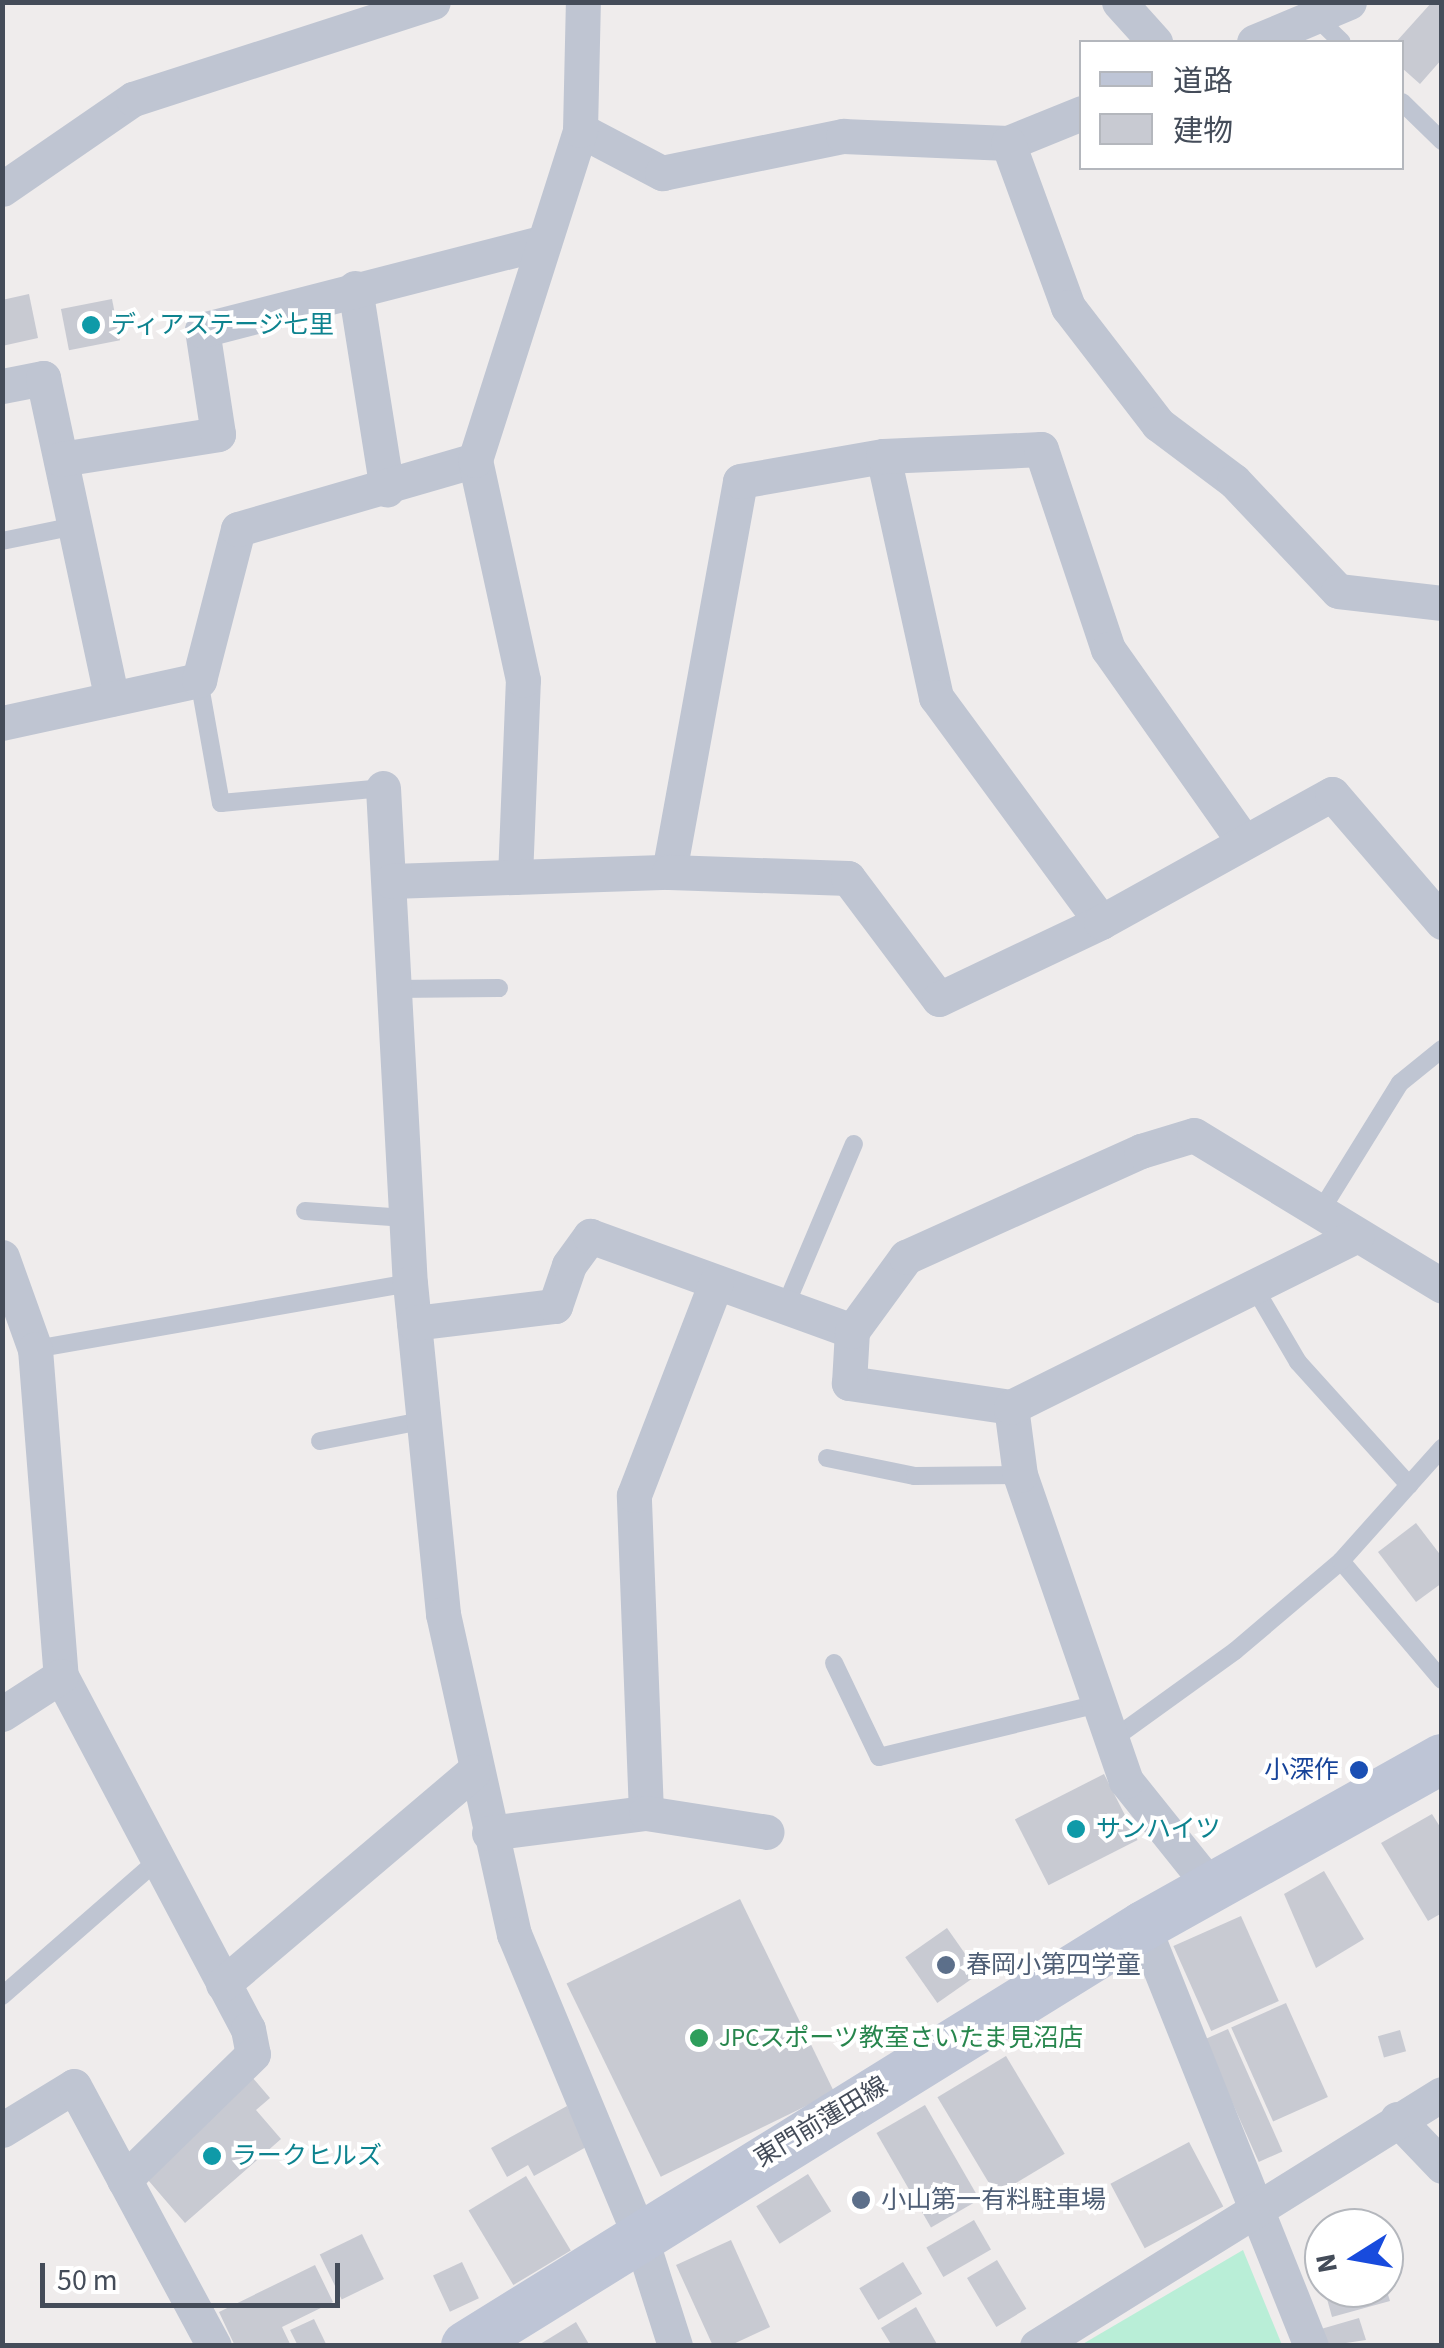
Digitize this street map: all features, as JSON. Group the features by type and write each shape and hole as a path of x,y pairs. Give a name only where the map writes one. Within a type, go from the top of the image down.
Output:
{"main road":[{"name":"東門前蓮田線","path":"466,2346 1143,1926 1442,1760"}],"street":[{"path":"2,189 133,99 433,2"},
{"path":"515,877 523,680 474,460 580,130 583,2"},
{"path":"1119,2 1152,40"},
{"path":"1259,40 1337,7"},
{"path":"580,130 662,173 843,136 1008,142 1079,114"},
{"path":"1008,142 1068,307 1158,424 1234,480 1338,591 1437,607"},
{"path":"61,459 218,434 202,330 544,242"},
{"path":"355,288 387,490"},
{"path":"2,386 42,378 112,699"},
{"path":"669,872 740,481 882,456 1041,449 1108,649 1244,842"},
{"path":"882,456 936,697 1101,922"},
{"path":"2,723 199,680 238,529 387,490 474,460"},
{"path":"383,788 410,1283 443,1614 473,1772 514,1934 640,2236 675,2346"},
{"path":"391,881 669,872 848,878 939,1000 1101,922 1332,794 1442,922"},
{"path":"1357,1235 1011,1407 849,1383 852,1331 906,1257 1141,1151 1194,1135 1442,1286"},
{"path":"414,1322 555,1306 569,1265 590,1236 852,1331"},
{"path":"2,1257 35,1349 61,1676 248,2030 253,2054 124,2180"},
{"path":"646,1813 634,1495 716,1282"},
{"path":"1011,1407 1020,1475 1103,1702 1126,1781 1211,1887"},
{"path":"2,1714 61,1676"},
{"path":"223,1984 473,1772"},
{"path":"489,1833 646,1813 767,1832"},
{"path":"1143,1926 1311,2346"},
{"path":"2,2130 74,2086 214,2346"},
{"path":"1037,2346 1442,2094"},
{"path":"1397,2119 1442,2166"}],"lane":[{"path":"1337,7 1342,40"},
{"path":"1404,104 1442,142"},
{"path":"2,540 76,526"},
{"path":"199,680 221,804 383,788"},
{"path":"393,989 499,988"},
{"path":"1320,1212 1400,1082 1442,1050"},
{"path":"785,1307 854,1144"},
{"path":"304,1211 406,1218"},
{"path":"35,1349 410,1283"},
{"path":"1254,1286 1298,1362 1409,1485"},
{"path":"320,1441 421,1422"},
{"path":"1113,1739 1234,1651 1342,1561 1442,1448"},
{"path":"827,1458 915,1476 1020,1475"},
{"path":"1342,1561 1442,1680"},
{"path":"834,1662 879,1757 1103,1702"},
{"path":"2,1996 160,1858"}],"green space":[{"path":"1243,2250 1282,2345 1081,2345"}],"building":[{"path":"1432,2 1442,2 1442,59 1420,84 1404,70 1404,40 1398,40"},
{"path":"29,294 38,338 2,346 2,300"},
{"name":"ディアステージ七里","path":"112,299 120,340 69,350 61,309"},
{"path":"1416,1523 1442,1557 1442,1583 1416,1602 1378,1552"},
{"name":"サンハイツ","path":"1104,1774 1138,1840 1048,1885 1015,1819"},
{"path":"1432,1814 1442,1830 1442,1913 1428,1921 1381,1843"},
{"path":"1324,1871 1364,1939 1316,1968 1284,1894"},
{"path":"740,1899 834,2092 661,2177 567,1984"},
{"path":"1241,1916 1279,2001 1211,2031 1173,1946"},
{"path":"947,1928 979,1974 937,2003 905,1957"},
{"path":"1286,2003 1328,2097 1273,2121 1231,2027"},
{"path":"1228,2029 1283,2151 1259,2162 1204,2040"},
{"path":"1400,2030 1406,2051 1384,2057 1378,2036"},
{"path":"1006,2056 1065,2154 996,2195 937,2097"},
{"name":"ラークヒルズ","path":"252,2077 270,2098 256,2110 281,2139 185,2223 142,2173"},
{"path":"925,2105 980,2199 931,2227 877,2133"},
{"path":"567,2106 588,2146 534,2176 528,2165 507,2177 491,2148"},
{"path":"1189,2142 1223,2206 1145,2248 1110,2184"},
{"path":"808,2174 831,2211 780,2244 756,2206"},
{"path":"526,2176 571,2251 513,2285 469,2211"},
{"path":"974,2220 991,2249 943,2277 926,2248"},
{"path":"362,2234 384,2279 342,2300 320,2255"},
{"path":"731,2240 770,2327 729,2346 713,2346 676,2265"},
{"path":"997,2260 1026,2309 996,2327 967,2278"},
{"path":"462,2262 479,2298 450,2312 433,2276"},
{"path":"903,2262 922,2294 878,2320 859,2288"},
{"path":"315,2265 333,2302 282,2327 291,2346 235,2346 219,2312"},
{"path":"916,2307 938,2346 892,2346 881,2328"},
{"path":"1330,2308 1365,2308 1332,2317"},
{"path":"1359,2318 1366,2340 1326,2346 1321,2329"},
{"path":"314,2319 327,2346 298,2346 290,2330"},
{"path":"576,2322 590,2346 537,2346"}],"place":[{"name":"ディアステージ七里","path":"91,325"},
{"name":"小深作","path":"1359,1770"},
{"name":"サンハイツ","path":"1076,1829"},
{"name":"春岡小第四学童","path":"946,1965"},
{"name":"JPCスポーツ教室さいたま見沼店","path":"699,2038"},
{"name":"ラークヒルズ","path":"212,2156"},
{"name":"小山第一有料駐車場","path":"861,2200"}]}
